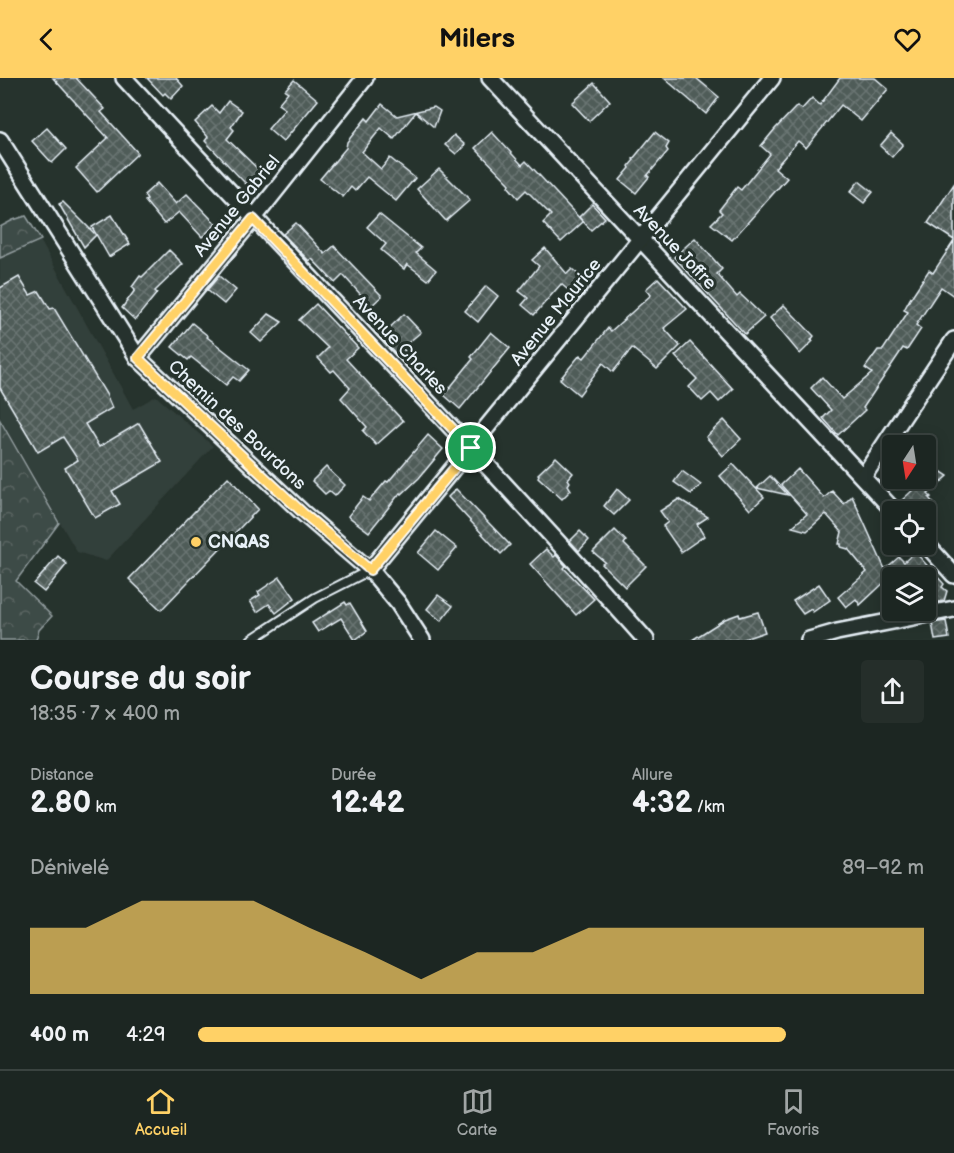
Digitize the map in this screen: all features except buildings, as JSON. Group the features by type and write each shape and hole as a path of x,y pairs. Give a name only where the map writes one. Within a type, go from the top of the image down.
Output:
{"street":[{"name":"Avenue Charles","path":"124,78 253,219 471,448 646,640"},
{"name":"Avenue Gabriel","path":"138,358 365,78"},
{"name":"Avenue Joffre","path":"490,78 885,501"},
{"name":"Avenue Maurice","path":"370,570 772,78"},
{"name":"Chemin des Bourdons","path":"0,140 138,358 303,513 370,570 398,603 422,640"},
{"path":"864,477 954,340"},
{"path":"936,555 954,575"},
{"path":"809,640 837,632 954,609"}],"lane":[{"path":"250,640 315,598 370,570"}],"shaded area":[{"path":"40,240 133,409 156,396 213,446 106,561 77,552 0,418 0,258"}],"green space":[{"path":"26,216 41,240 0,258 0,227"},
{"path":"0,420 59,523 16,581 52,616 39,630 36,640 0,640"}],"place":[{"name":"CNQAS","path":"196,542"}],"route":[{"path":"253,219 471,448 370,570 303,513 138,358 253,219"}]}
